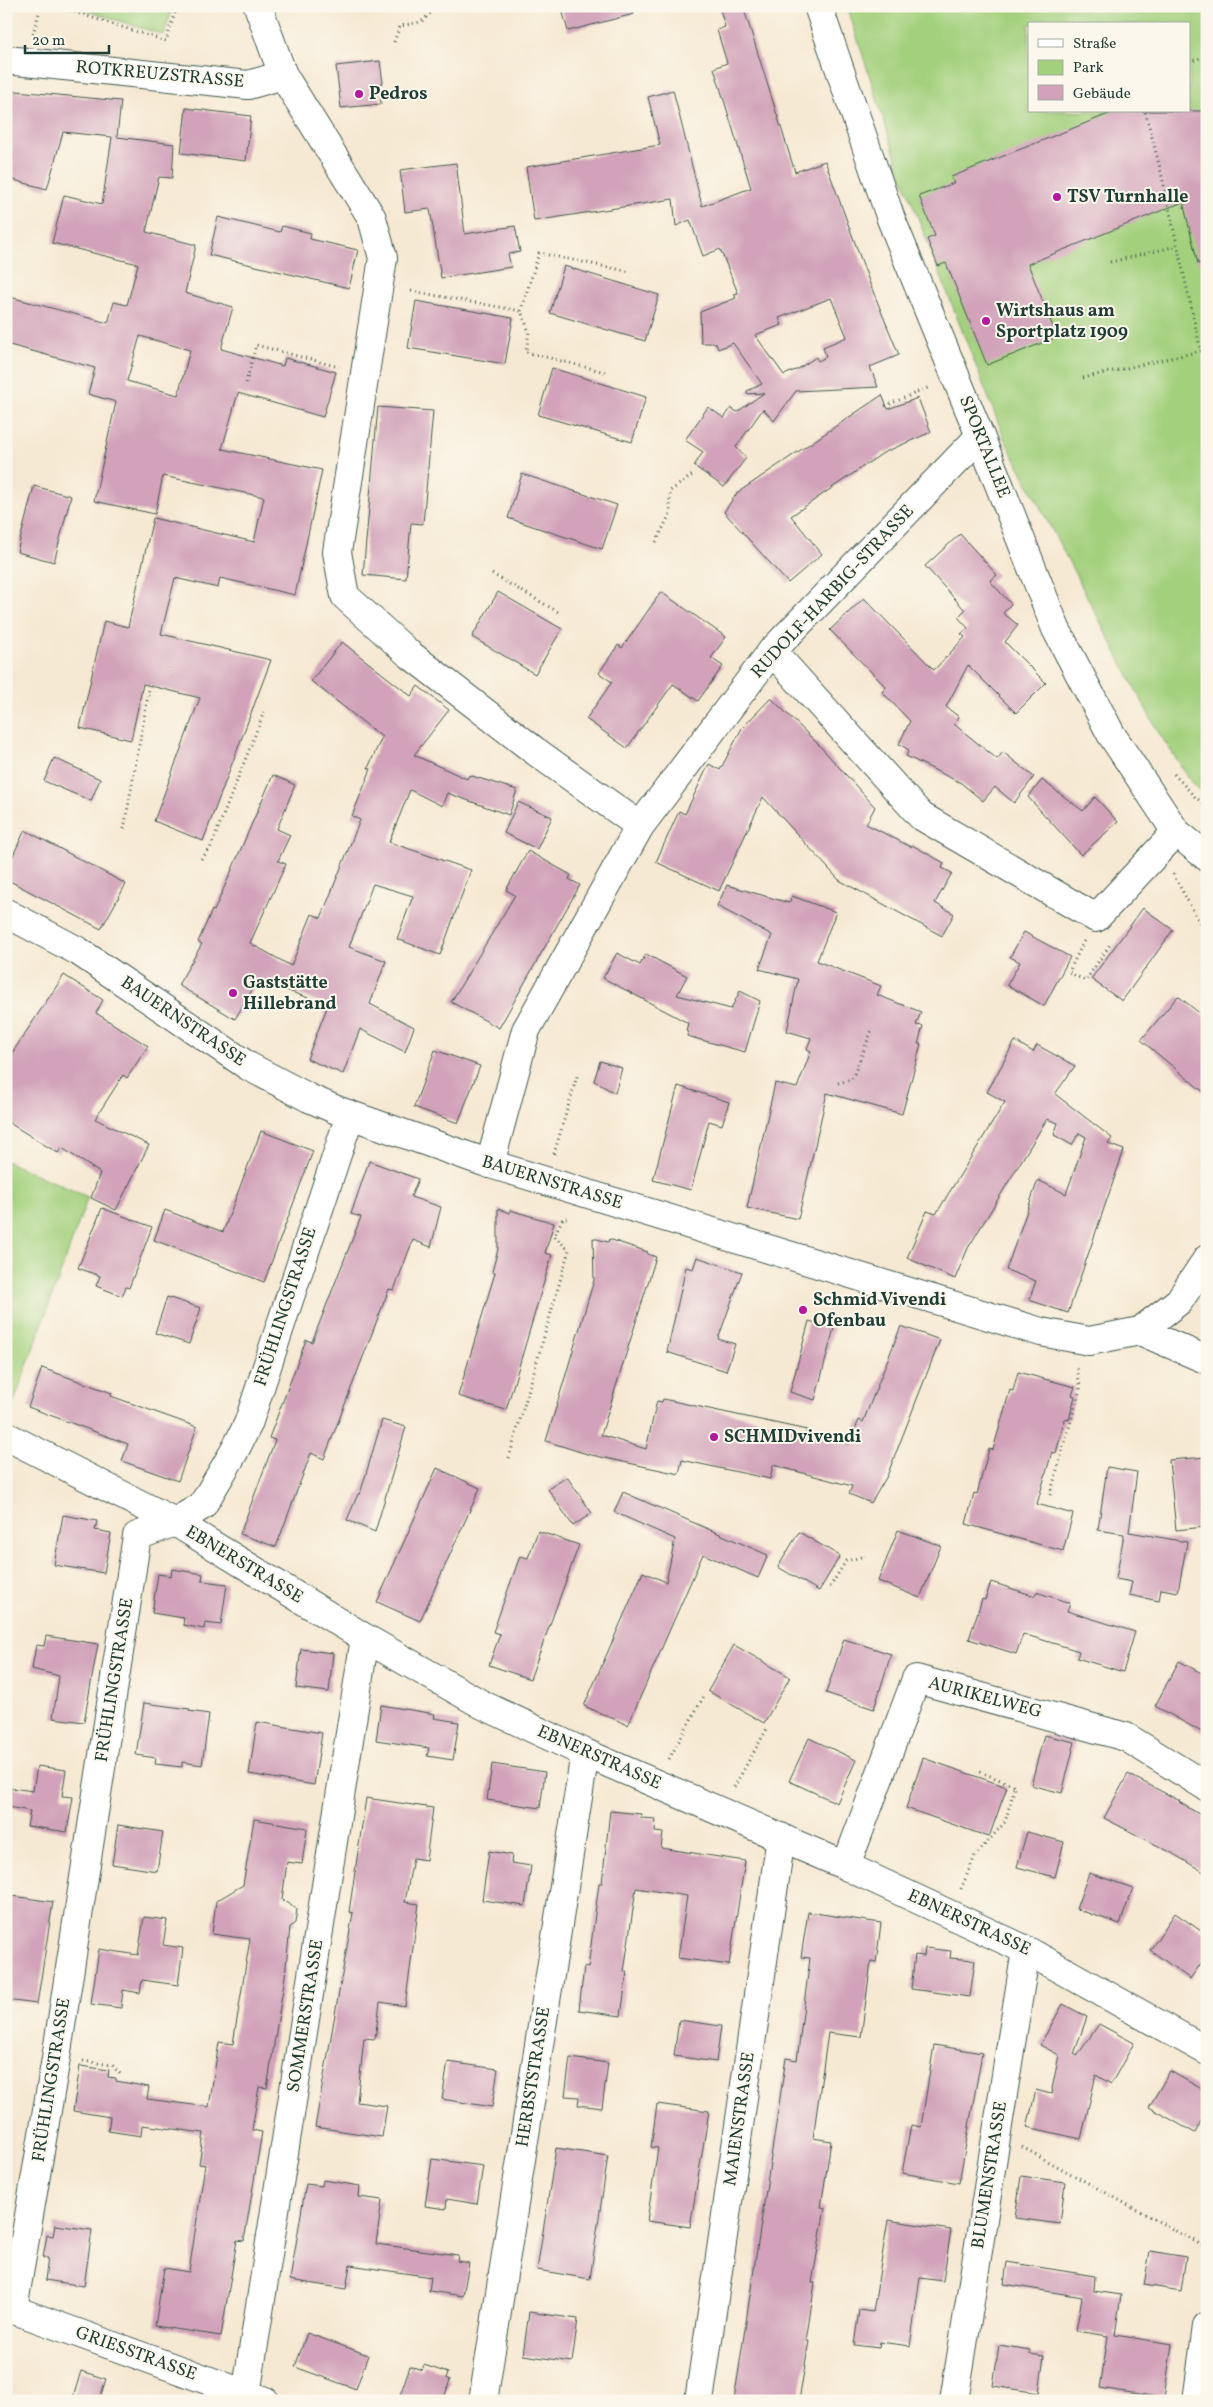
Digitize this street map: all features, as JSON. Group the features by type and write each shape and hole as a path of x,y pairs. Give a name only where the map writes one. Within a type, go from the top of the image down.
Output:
{"street":[{"path":"258,6 283,75 372,218 384,258 336,552 345,596 408,654 535,751 640,826"},
{"name":"SPORTALLEE","path":"818,6 883,197 1056,629 1168,841 1207,857"},
{"name":"ROTKREUZSTRASSE","path":"6,60 248,85 283,75"},
{"name":"RUDOLF-HARBIG-STRASSE","path":"490,1164 526,1030 640,826 772,651 980,436"},
{"path":"772,651 921,816 1096,918 1168,841"},
{"name":"BAUERNSTRASSE","path":"6,913 78,951 248,1066 309,1098 350,1115 490,1164 1041,1332 1089,1341 1140,1331"},
{"name":"FRÜHLINGSTRASSE","path":"10,2308 56,2058 137,1536 175,1522 202,1506 234,1452 248,1424 350,1115"},
{"path":"1207,1259 1179,1301 1140,1331 1207,1360"},
{"name":"EBNERSTRASSE","path":"6,1436 175,1522 365,1638 483,1705 585,1754 781,1837 1026,1950 1207,2051"},
{"name":"SOMMERSTRASSE","path":"252,2398 365,1638"},
{"name":"AURIKELWEG","path":"846,1866 916,1679 1126,1737 1207,1787"},
{"name":"HERBSTSTRASSE","path":"483,2401 585,1754"},
{"name":"MAIENSTRASSE","path":"699,2401 781,1837"},
{"name":"BLUMENSTRASSE","path":"954,2401 1026,1950"},
{"name":"GRIESSTRASSE","path":"10,2308 252,2398"},
{"path":"1196,2401 1207,2326"}],"path":[{"path":"55,6 166,41 177,6"},
{"path":"394,42 400,26 421,22 434,10 454,6"},
{"path":"1190,62 1203,57"},
{"path":"1145,112 1202,351"},
{"path":"1110,262 1177,246"},
{"path":"605,372 526,352 529,332 521,311 539,253 631,272"},
{"path":"411,291 521,311"},
{"path":"246,384 256,346 365,374"},
{"path":"1083,378 1207,350"},
{"path":"884,406 956,377"},
{"path":"656,542 670,514 670,491 694,474"},
{"path":"492,574 560,613"},
{"path":"124,829 150,690"},
{"path":"201,859 210,849 264,712"},
{"path":"1170,770 1195,797 1207,806"},
{"path":"1168,841 1207,936"},
{"path":"838,1083 852,1079 872,1030"},
{"path":"546,1181 578,1073"},
{"path":"509,1458 569,1250 554,1236 563,1218 583,1216 590,1195"},
{"path":"1050,1495 1080,1389 1074,1338"},
{"path":"830,1587 846,1561 865,1556"},
{"path":"656,1783 704,1696"},
{"path":"720,1811 768,1727"},
{"path":"950,1914 975,1856 1005,1822 1015,1786 978,1771"},
{"path":"56,2058 112,2065 122,2076"},
{"path":"997,2133 1207,2248"}],"green space":[{"path":"71,6 173,6 164,35"},
{"path":"847,6 1207,6 1207,795 1195,787 1157,730 1005,440 902,177"},
{"path":"6,1161 88,1197 9,1416 6,1415"}],"building":[{"path":"561,6 633,6 634,14 568,31"},
{"path":"719,6 743,6 795,172 825,161 870,284 899,355 870,367 878,387 796,391 774,421 763,409 736,447 746,458 724,487 694,466 703,452 685,440 708,407 724,418 731,408 737,412 764,393 747,394 747,391 762,384 733,343 718,349 716,343 701,343 700,312 736,298 734,294 738,293 720,249 703,256 690,220 676,226 673,199 534,221 526,167 660,145 648,97 673,90 702,206 751,188 714,68 727,63 717,30 725,27","holes":["831,298 847,337 823,347 826,357 818,361 816,357 798,369 784,375 755,335 782,325 779,318"]},
{"name":"Pedros","path":"380,61 383,83 379,84 381,104 341,108 336,66"},
{"path":"6,90 121,101 117,137 174,144 172,178 159,177 146,232 196,245 185,293 233,307 221,349 283,366 285,358 336,372 323,417 238,393 222,449 322,470 295,595 220,578 218,588 175,578 161,634 271,660 203,841 154,821 200,698 143,684 131,740 80,728 104,621 128,627 153,518 254,542 264,497 163,476 155,514 94,501 116,402 88,394 95,368 6,344 6,296 108,323 114,302 127,305 138,264 52,243 64,195 102,204 112,137 63,132 47,189 6,178","holes":["140,336 190,350 178,395 127,381"]},
{"path":"186,108 251,116 246,161 181,153"},
{"path":"1207,111 1207,262 1198,264 1183,202 1028,264 1057,337 987,365 946,263 938,266 927,239 935,236 919,196 954,183 951,177 1114,112"},
{"path":"456,163 465,234 515,226 520,252 508,254 511,267 441,278 430,209 405,212 400,170"},
{"path":"218,217 280,232 282,226 311,233 310,239 358,250 349,288 209,255"},
{"path":"564,266 659,295 645,341 550,313"},
{"path":"416,301 513,318 505,364 408,348"},
{"path":"552,368 646,397 632,442 538,415"},
{"path":"882,395 888,409 918,398 931,432 883,453 791,516 822,554 788,583 724,512 737,493"},
{"path":"378,407 433,411 423,524 411,523 406,579 363,575"},
{"path":"522,474 617,505 602,549 508,518"},
{"path":"34,486 71,496 54,562 17,552"},
{"path":"960,534 997,575 990,581 1011,604 1003,613 1018,625 1005,642 1046,683 1016,713 968,665 946,707 959,717 954,724 997,759 1003,752 1034,777 1014,803 995,787 983,801 961,783 906,756 909,750 899,744 910,721 882,692 886,687 830,630 864,598 934,670 965,637 961,634 968,628 958,617 965,610 925,566"},
{"path":"498,592 562,629 535,674 472,637"},
{"path":"661,592 726,637 711,658 723,666 698,701 673,684 627,748 586,719 612,682 599,673 618,645 622,648"},
{"path":"342,642 411,696 418,686 449,710 414,755 467,779 469,775 517,790 509,815 447,793 442,806 410,790 389,842 471,870 440,955 397,939 413,896 373,884 349,947 386,961 370,1004 414,1027 405,1052 360,1029 343,1074 307,1059 328,1005 258,980 235,1019 178,985 202,944 198,942 212,910 214,911 273,775 295,785 277,829 290,835 278,861 286,864 250,943 291,966 312,914 321,918 360,820 352,816 371,769 368,768 382,737 311,681"},
{"path":"771,698 818,744 875,807 866,824 911,847 912,845 944,863 942,868 952,873 935,903 954,914 942,936 839,880 763,797 719,891 656,862 679,811 685,814 709,764 720,770 742,728"},
{"path":"54,758 100,779 91,801 44,781"},
{"path":"1042,780 1083,811 1095,797 1118,822 1081,855 1028,797"},
{"path":"518,802 552,817 537,849 504,833"},
{"path":"25,830 126,884 101,929 6,879 6,870"},
{"path":"528,851 571,875 569,879 580,885 499,1028 451,1002 515,895 506,890"},
{"path":"727,885 789,903 792,896 836,912 817,961 881,986 877,995 921,1012 916,1025 923,1026 918,1044 921,1044 902,1114 827,1093 798,1219 747,1208 775,1083 797,1088 811,1051 807,1049 811,1038 787,1031 798,979 759,969 772,935 717,906"},
{"path":"1143,908 1173,930 1122,1001 1091,979"},
{"path":"1024,932 1070,957 1044,1006 1007,985 1020,962 1010,957"},
{"path":"617,953 640,965 646,954 687,976 677,995 731,1009 740,991 760,1001 745,1052 687,1036 688,1023 603,978"},
{"path":"64,975 103,1000 96,1013 148,1046 127,1078 123,1075 95,1119 149,1145 116,1210 91,1198 100,1173 62,1148 58,1153 6,1121 6,1062"},
{"path":"1178,996 1207,1019 1207,1095 1141,1040"},
{"path":"1015,1041 1033,1052 1037,1045 1075,1066 1055,1094 1112,1138 1108,1144 1124,1150 1068,1313 1029,1300 1036,1281 1006,1270 1038,1180 1066,1194 1086,1137 1079,1133 1072,1145 1054,1135 1058,1123 1047,1119 968,1248 955,1279 907,1258 927,1211 936,1214 1005,1102 987,1092"},
{"path":"435,1050 480,1066 458,1123 414,1107"},
{"path":"600,1061 622,1068 615,1093 594,1081"},
{"path":"678,1086 729,1102 722,1125 709,1121 691,1190 653,1180"},
{"path":"261,1131 313,1151 264,1282 154,1240 165,1210 223,1232"},
{"path":"369,1161 418,1179 411,1197 441,1207 431,1247 413,1240 394,1290 389,1289 324,1459 311,1453 276,1547 240,1534 275,1440 269,1438 306,1340 312,1342 361,1217 351,1214"},
{"path":"102,1208 152,1227 129,1288 126,1287 122,1296 96,1286 100,1276 78,1268"},
{"path":"498,1209 510,1213 510,1210 554,1223 545,1253 552,1255 506,1410 458,1396 495,1273 492,1272 498,1249"},
{"path":"593,1238 608,1242 609,1239 648,1252 647,1254 656,1257 601,1435 646,1449 657,1401 662,1402 663,1399 807,1430 806,1433 849,1444 859,1420 863,1422 901,1326 940,1340 887,1476 871,1503 849,1494 852,1486 773,1465 770,1479 682,1460 679,1474 587,1454 546,1441 594,1280"},
{"path":"697,1257 742,1272 718,1339 735,1344 726,1371 667,1352 686,1267 693,1269"},
{"path":"167,1297 201,1308 189,1344 155,1333"},
{"path":"809,1321 834,1328 815,1400 790,1392"},
{"path":"42,1368 112,1393 111,1396 197,1427 178,1481 122,1461 128,1444 28,1407"},
{"path":"1018,1372 1075,1387 1072,1395 1075,1396 1069,1420 1065,1419 1056,1453 1052,1452 1037,1504 1073,1514 1063,1551 966,1524 974,1493 977,1494 989,1449 993,1450 1010,1390 1013,1391"},
{"path":"382,1420 406,1427 375,1532 347,1520 358,1494 360,1494"},
{"path":"1207,1457 1207,1486 1201,1486 1205,1527 1176,1530 1169,1460"},
{"path":"1107,1467 1137,1472 1129,1532 1187,1542 1178,1592 1161,1589 1159,1601 1129,1595 1132,1582 1116,1579 1124,1534 1098,1530"},
{"path":"437,1468 480,1488 420,1621 377,1602"},
{"path":"567,1477 592,1513 573,1526 548,1489"},
{"path":"623,1492 768,1555 758,1578 703,1554 628,1725 584,1706 643,1572 666,1582 675,1539 614,1512"},
{"path":"63,1515 97,1521 95,1530 111,1533 104,1573 54,1565"},
{"path":"898,1530 941,1546 920,1598 878,1581"},
{"path":"538,1531 579,1545 530,1679 489,1665 500,1634 493,1632 520,1556 528,1558"},
{"path":"799,1532 840,1556 819,1591 778,1567"},
{"path":"172,1569 203,1574 202,1581 227,1584 221,1625 205,1623 204,1629 183,1625 184,1618 152,1613 158,1574 171,1576"},
{"path":"991,1582 1035,1596 1036,1592 1070,1603 1067,1611 1135,1632 1123,1672 1077,1658 1079,1651 1023,1634 1016,1654 969,1639 982,1599 985,1600"},
{"path":"46,1636 98,1644 84,1722 53,1718 59,1676 32,1669 36,1645 44,1646"},
{"path":"844,1639 891,1654 874,1709 826,1693"},
{"path":"734,1645 790,1677 764,1723 708,1691"},
{"path":"301,1649 333,1653 329,1692 296,1688"},
{"path":"1179,1661 1207,1676 1207,1735 1155,1706"},
{"path":"144,1703 190,1709 189,1711 209,1714 202,1765 182,1762 182,1767 155,1764 156,1758 136,1755"},
{"path":"381,1705 435,1714 434,1718 459,1722 453,1760 427,1756 429,1748 376,1740"},
{"path":"257,1722 322,1733 314,1785 249,1774"},
{"path":"1044,1735 1075,1742 1062,1793 1031,1785"},
{"path":"809,1738 856,1760 837,1803 789,1781"},
{"path":"923,1758 1007,1787 989,1837 906,1808"},
{"path":"492,1764 545,1772 540,1808 487,1800"},
{"path":"37,1766 66,1770 62,1796 73,1797 67,1832 27,1826 30,1811 8,1807 11,1788 33,1791"},
{"path":"1128,1774 1180,1801 1207,1819 1207,1874 1170,1852 1104,1818"},
{"path":"366,1798 433,1808 426,1860 413,1858 405,1902 419,1904 405,2006 380,2002 375,2039 364,2038 357,2102 387,2106 382,2137 315,2127 353,1913 349,1912"},
{"path":"610,1811 641,1814 641,1818 656,1819 655,1832 663,1833 661,1848 745,1861 729,1965 678,1958 687,1896 636,1888 624,1972 627,1972 621,2016 579,2010 584,1967 588,1968 599,1883 602,1883"},
{"path":"254,1819 307,1828 302,1864 287,1862 282,1900 297,1909 295,1923 290,1927 285,1976 267,2088 259,2087 252,2130 262,2132 244,2241 237,2240 221,2336 155,2326 164,2268 189,2272 205,2165 199,2164 204,2133 142,2125 141,2136 108,2131 110,2117 73,2111 80,2066 109,2070 108,2077 116,2078 116,2081 149,2087 147,2099 209,2107 219,2042 233,2044 250,1939 212,1934 216,1901 243,1885"},
{"path":"118,1825 163,1832 157,1871 112,1864"},
{"path":"1027,1832 1064,1842 1055,1877 1017,1867"},
{"path":"489,1851 512,1855 511,1863 531,1866 525,1906 482,1900"},
{"path":"1089,1873 1133,1888 1120,1924 1076,1909"},
{"path":"6,1895 53,1902 37,2004 6,2000"},
{"path":"808,1912 881,1923 876,1963 871,1962 861,2037 828,2033 813,2138 831,2141 821,2207 825,2208 812,2283 815,2283 806,2341 809,2341 799,2401 734,2401 786,2058 797,2060 810,1958 801,1957"},
{"path":"1175,1913 1207,1935 1207,1955 1190,1979 1150,1950"},
{"path":"144,1917 167,1920 163,1945 183,1948 178,1985 142,1980 140,1993 123,1990 121,2008 91,2004 99,1949 138,1955"},
{"path":"925,1948 951,1951 950,1958 975,1960 970,1997 911,1989 915,1955 924,1956"},
{"path":"1063,2004 1087,2017 1074,2054 1077,2056 1099,2024 1134,2043 1111,2084 1096,2075 1081,2139 1027,2127 1036,2090 1051,2094 1059,2055 1040,2045"},
{"path":"679,2020 721,2026 716,2062 674,2056"},
{"path":"934,2045 982,2053 959,2183 902,2173 911,2125 921,2127"},
{"path":"570,2058 608,2063 602,2108 578,2105 579,2097 565,2096"},
{"path":"448,2062 498,2069 492,2107 442,2099"},
{"path":"1170,2071 1207,2092 1207,2112 1195,2133 1149,2107"},
{"path":"657,2104 709,2111 690,2227 647,2221 658,2148 651,2147"},
{"path":"556,2148 608,2156 590,2279 537,2270"},
{"path":"432,2159 483,2166 477,2204 447,2199 446,2209 425,2206"},
{"path":"1021,2176 1065,2182 1060,2224 1015,2218"},
{"path":"323,2180 360,2186 359,2197 382,2200 376,2244 458,2255 457,2261 469,2263 463,2296 429,2291 431,2277 350,2265 346,2289 290,2280 306,2184 322,2186"},
{"path":"888,2220 951,2230 943,2281 920,2278 910,2346 880,2342 879,2348 854,2345 859,2310 873,2312"},
{"path":"55,2225 92,2230 84,2286 45,2280 48,2258 43,2258 47,2235 53,2236"},
{"path":"1150,2251 1186,2257 1181,2291 1144,2285"},
{"path":"1007,2262 1095,2276 1094,2291 1121,2295 1115,2335 1172,2344 1164,2398 1100,2388 1108,2336 1076,2331 1082,2297 1004,2284"},
{"path":"529,2312 578,2319 572,2362 523,2355"},
{"path":"307,2333 368,2355 356,2389 295,2367"},
{"path":"999,2345 1030,2350 1029,2354 1044,2356 1039,2393 993,2386"},
{"path":"424,2365 448,2373 446,2378 450,2380 443,2401 398,2401 410,2366 422,2370"},
{"path":"81,2371 106,2379 99,2401 72,2401"}],"place":[{"name":"Pedros","path":"359,94"},
{"name":"TSV Turnhalle","path":"1057,197"},
{"name":"Wirtshaus am Sportplatz 1909","path":"986,321"},
{"name":"Gaststätte Hillebrand","path":"233,993"},
{"name":"Schmid Vivendi Ofenbau","path":"803,1310"},
{"name":"SCHMIDvivendi","path":"714,1437"}]}
